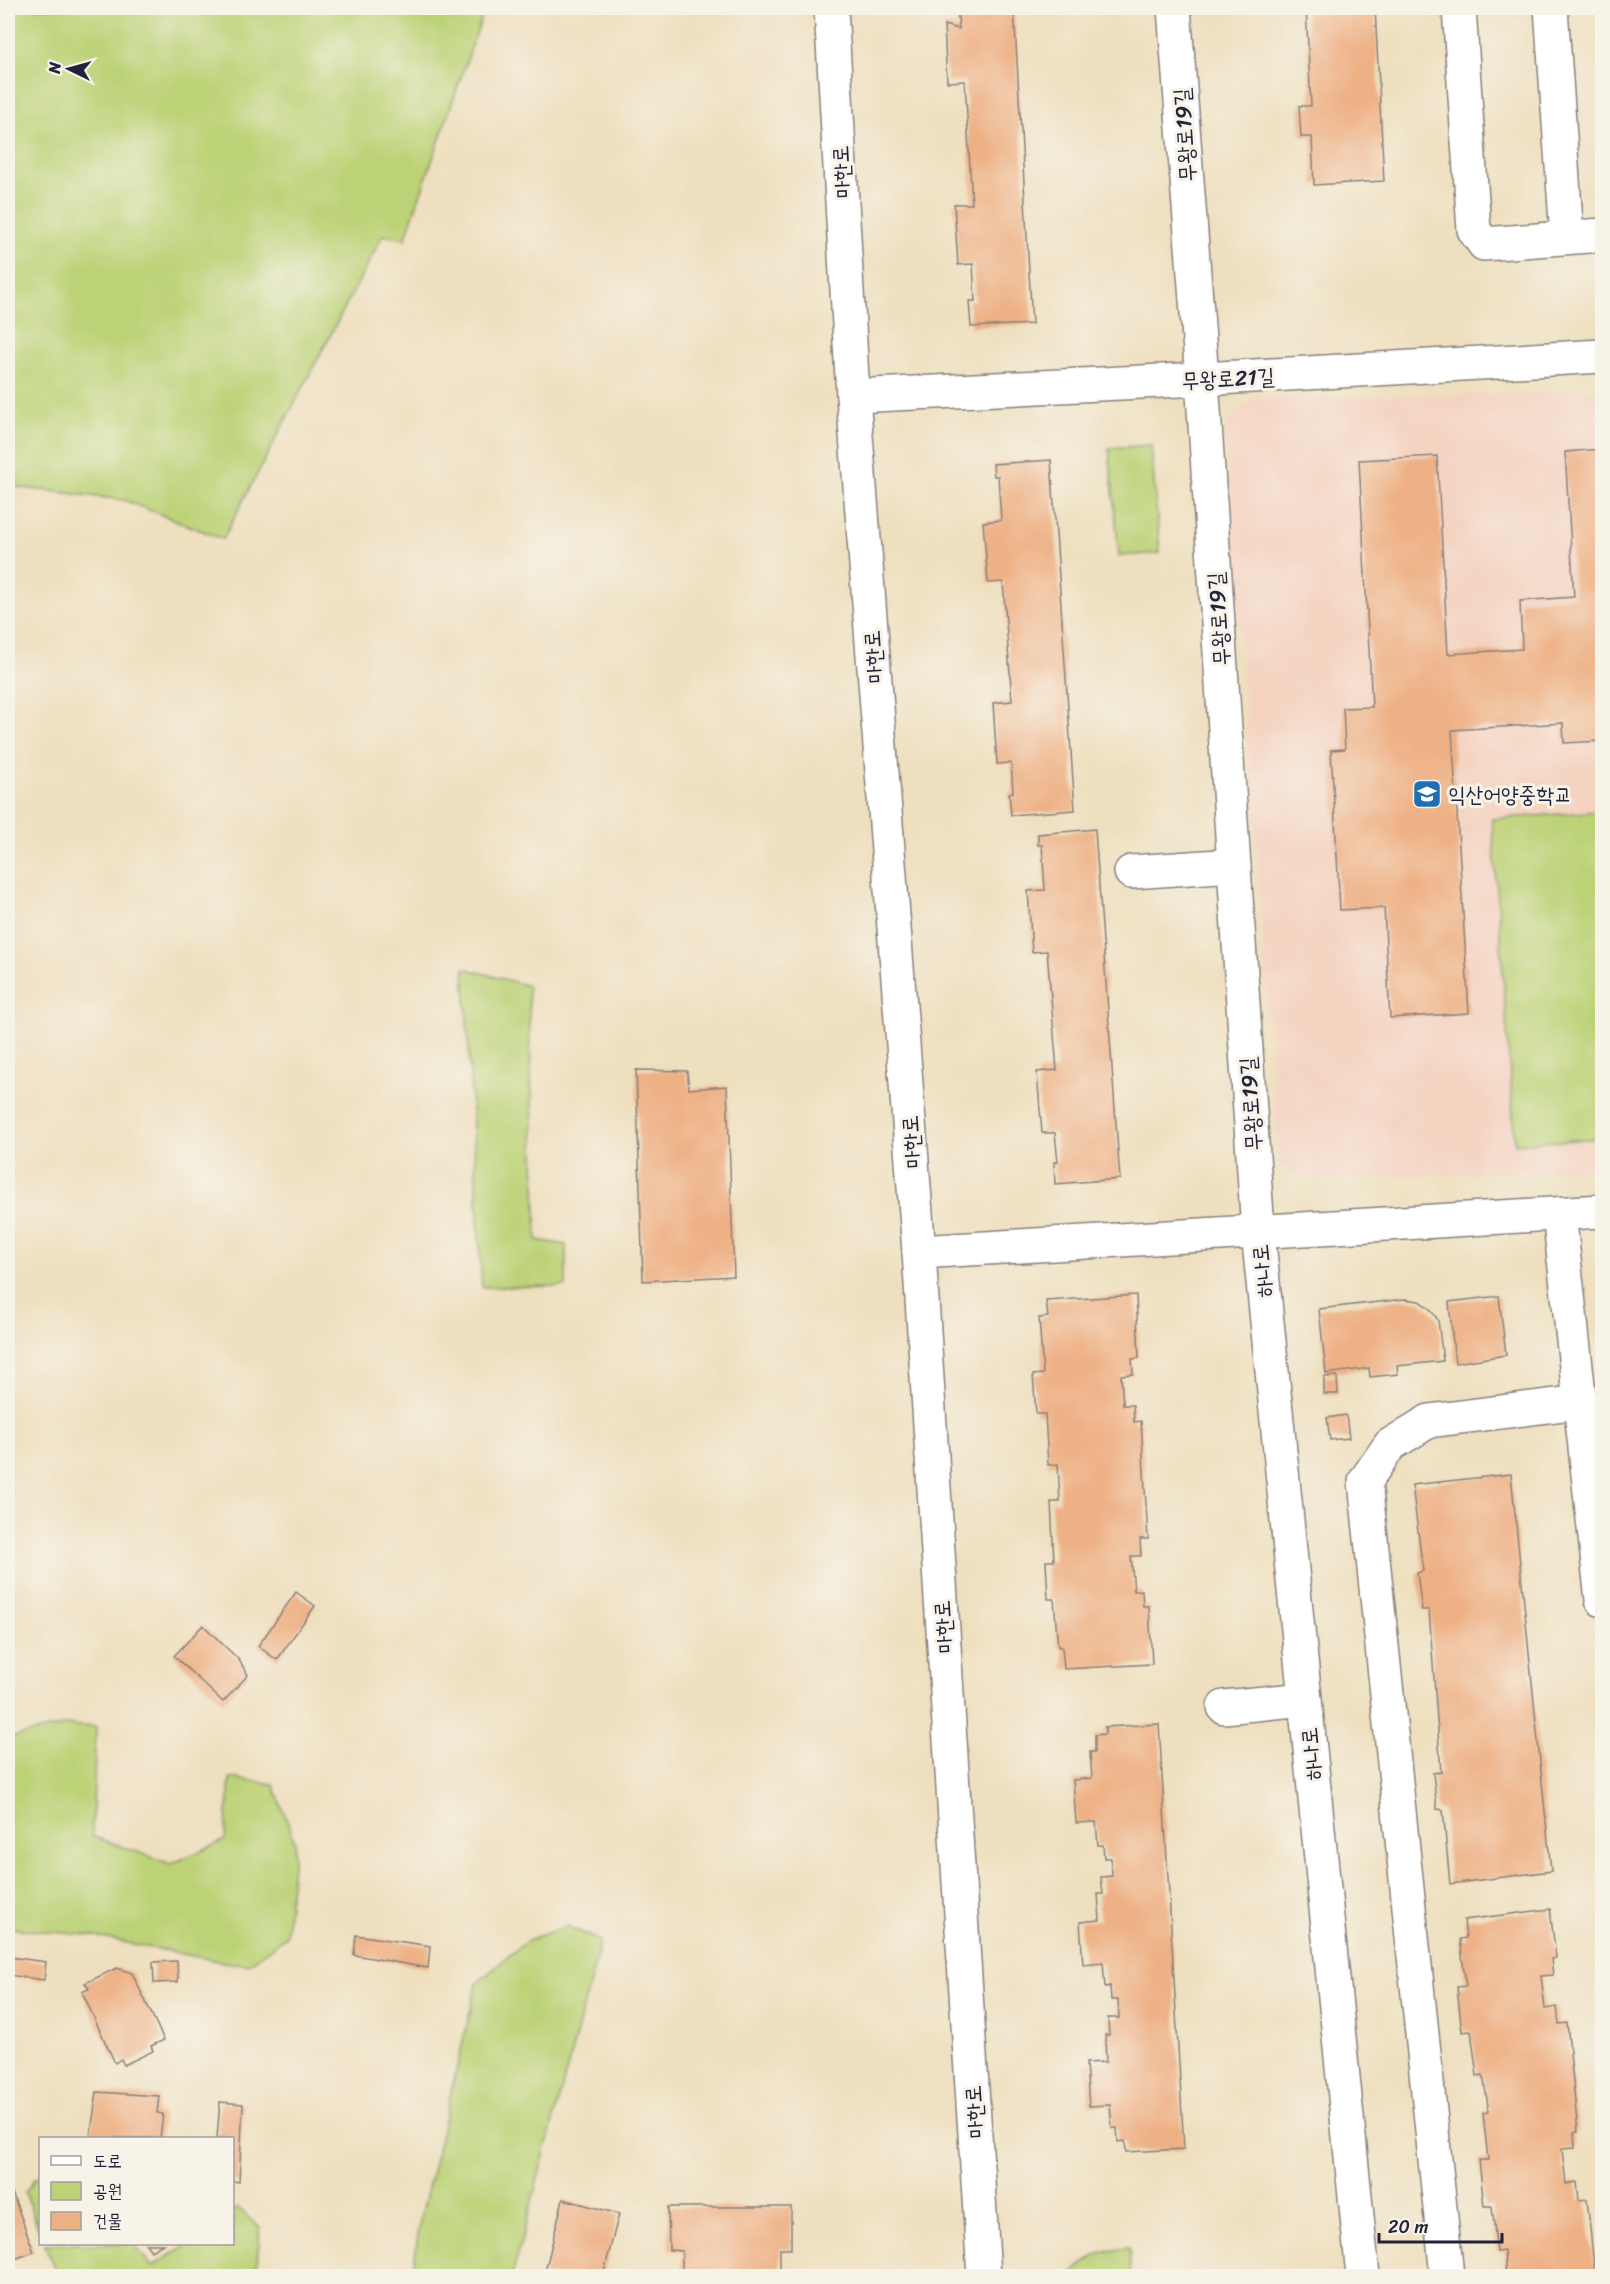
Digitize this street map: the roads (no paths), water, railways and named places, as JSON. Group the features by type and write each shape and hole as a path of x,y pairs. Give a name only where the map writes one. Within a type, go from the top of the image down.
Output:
{"street":[{"name":"마한로","path":"831,8 854,396 919,1252 984,2277"},
{"name":"무왕로19길","path":"1174,8 1202,379 1258,1232"},
{"path":"1459,8 1474,230 1484,244 1602,235"},
{"path":"1551,8 1567,237"},
{"name":"무왕로21길","path":"854,396 1602,356"},
{"path":"1131,872 1234,865"},
{"path":"919,1252 1602,1211"},
{"path":"1559,1214 1602,1600"},
{"name":"하나로","path":"1258,1232 1363,2277"},
{"path":"1447,2277 1365,1480 1390,1445 1429,1421 1580,1402"},
{"path":"1224,1707 1305,1699"}],"place":[{"name":"익산어양중학교","path":"1427,794"}]}
